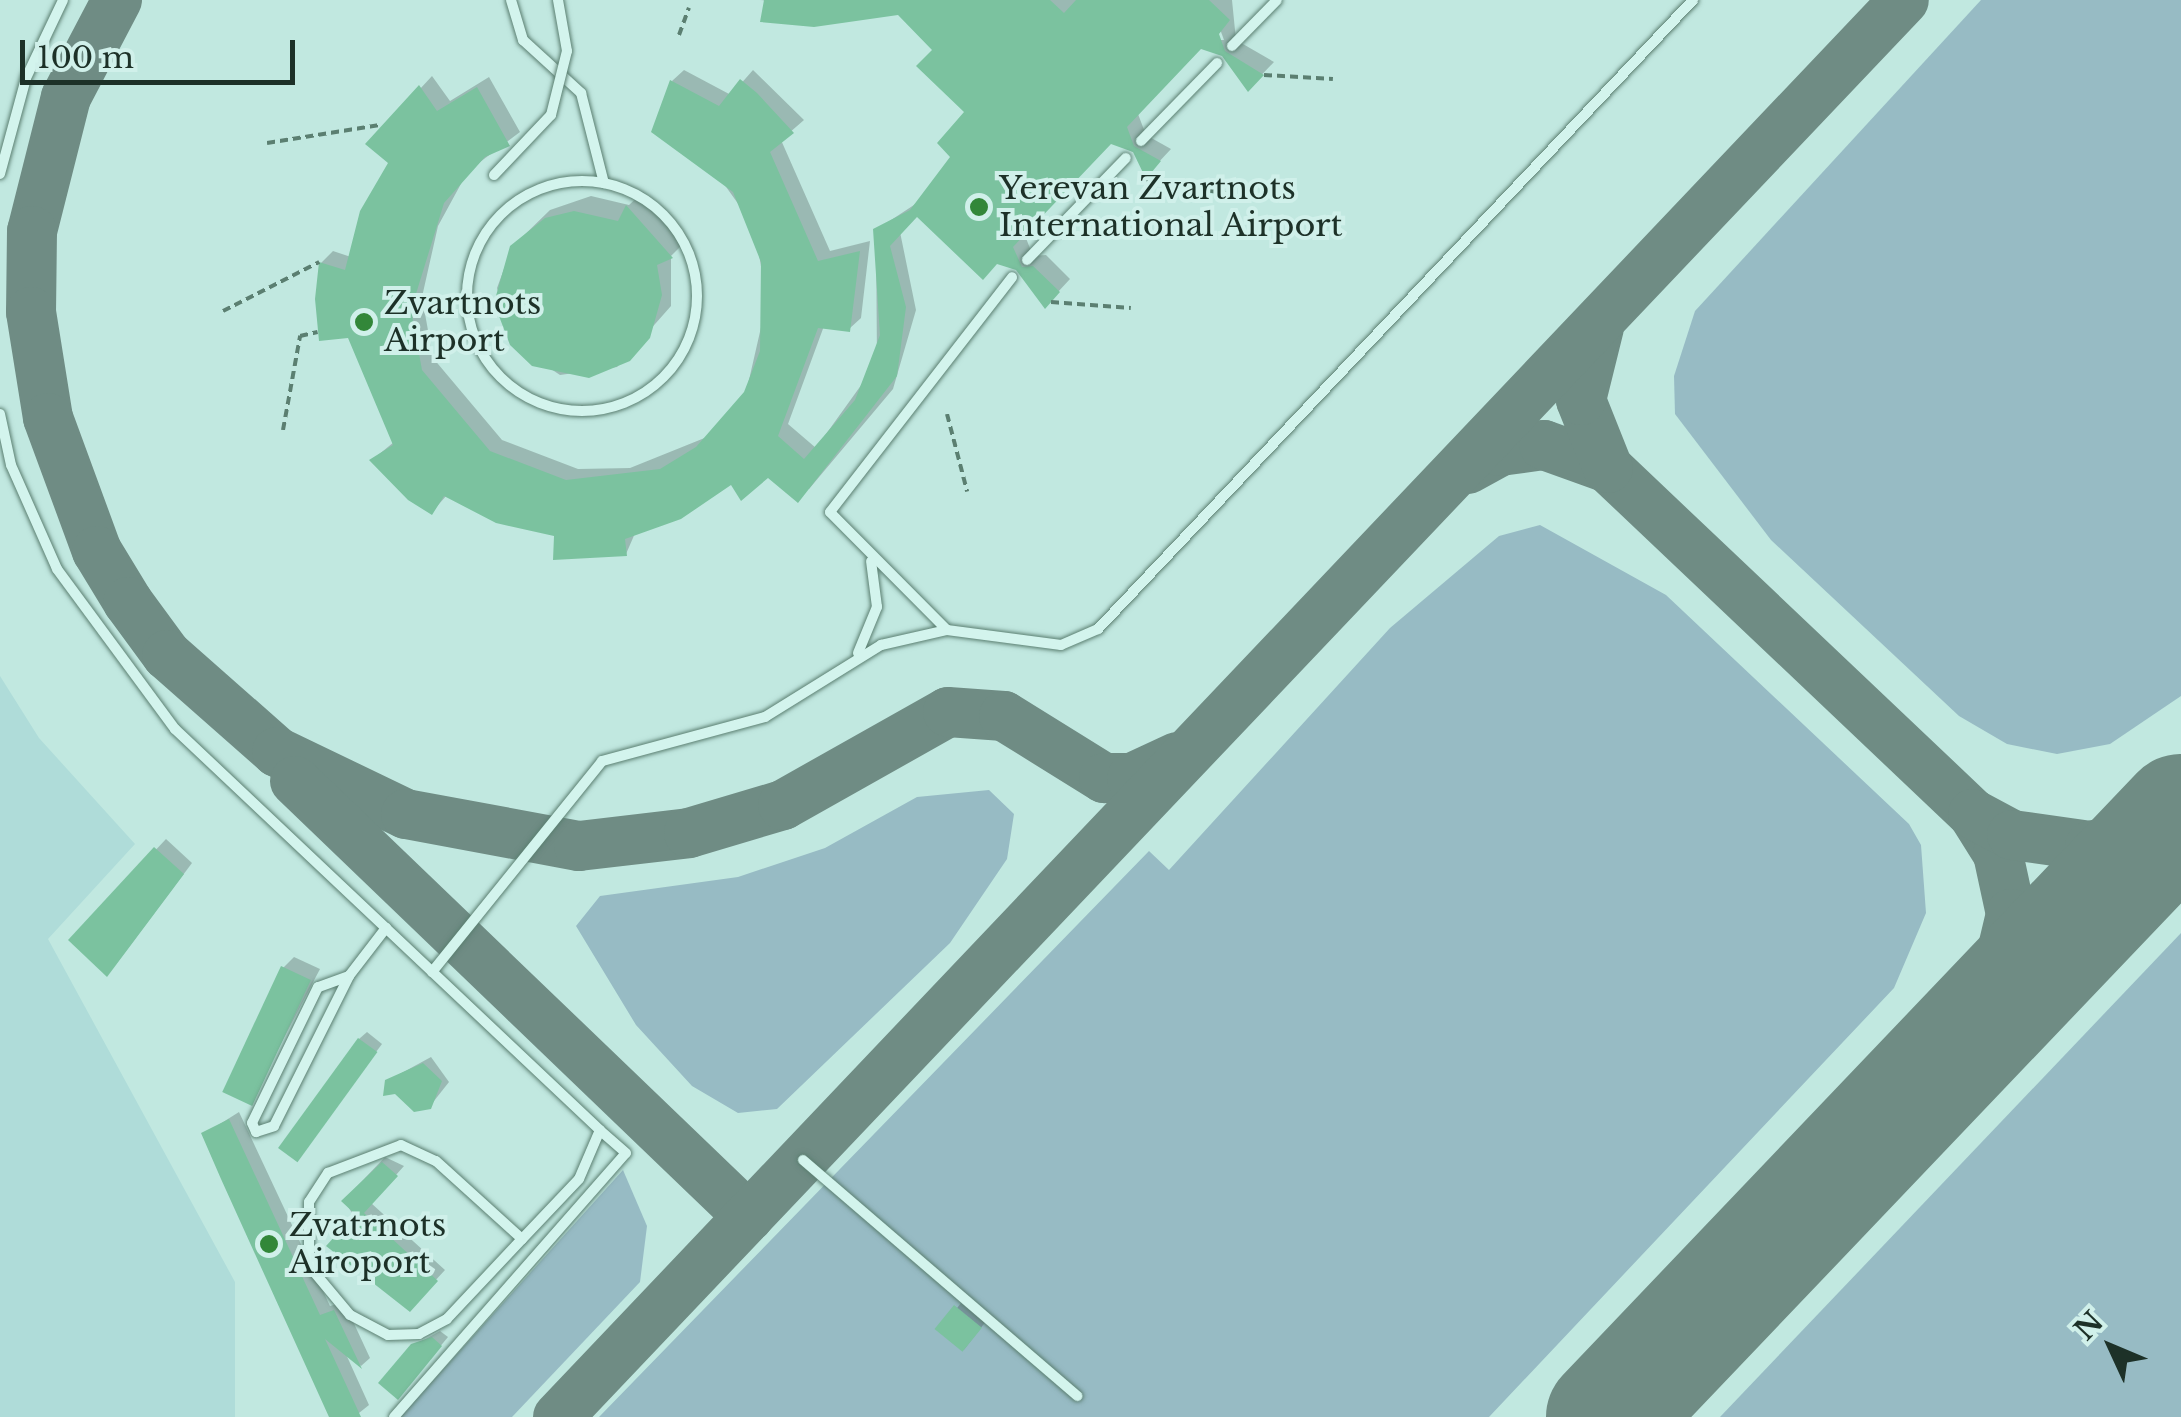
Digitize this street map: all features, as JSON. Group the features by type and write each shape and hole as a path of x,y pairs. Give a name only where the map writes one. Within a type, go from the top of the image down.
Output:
{"lane":[{"path":"0,174 26,78 63,0"},
{"path":"511,0 523,40 581,93 604,183"},
{"path":"494,174 551,115 566,51 558,0"},
{"path":"1232,46 1277,0"},
{"path":"432,972 602,760 765,717 858,654 947,630 1061,645 1098,629 1693,0"},
{"path":"1141,141 1216,63"},
{"path":"1028,260 1126,158"},
{"path":"568,182 604,183 653,205 678,231 696,281 695,317 673,366 646,391 596,410 560,409 526,396 487,360 468,310 469,274 492,225 518,201 568,182"},
{"path":"947,630 832,520 832,503 1012,277"},
{"path":"0,414 11,464 57,568 116,658 175,729 626,1153 394,1417"},
{"path":"858,654 878,596 868,556"},
{"path":"349,976 318,987 252,1122 256,1132 274,1126 349,976 386,928"},
{"path":"522,1239 436,1161 401,1144 367,1150 328,1173 309,1202 304,1234 309,1266 350,1315 388,1335 420,1334 446,1319 580,1179 600,1130"},
{"path":"803,1160 1077,1396"}],"path":[{"path":"679,35 690,8"},
{"path":"1264,75 1333,78"},
{"path":"266,144 380,125"},
{"path":"1146,179 1234,195"},
{"path":"223,311 319,262"},
{"path":"1051,302 1131,308"},
{"path":"283,430 300,336 318,332"},
{"path":"946,414 967,492"}],"shaded area":[{"path":"1981,0 2181,0 2181,696 2110,744 2057,754 2007,744 1959,716 1771,540 1675,414 1674,376 1695,311"},
{"path":"1540,525 1666,595 1909,824 1921,845 1926,913 1894,988 1489,1417 599,1417 1149,851 1169,870 1390,628 1499,536"},
{"path":"0,676 39,738 135,844 48,939 235,1282 235,1417 0,1417"},
{"path":"989,790 1014,814 1007,859 950,943 777,1109 738,1113 692,1086 636,1025 576,926 600,896 738,877 825,848 917,797"},
{"path":"2181,933 2181,1417 1720,1417"},
{"path":"623,1170 647,1226 640,1282 512,1417 400,1417"}],"building":[{"path":"764,0 1050,0 1064,13 1076,0 1209,0 1230,20 1219,34 1225,51 1264,75 1248,92 1222,56 1201,49 1127,127 1134,146 1161,161 1146,179 1133,152 1111,144 1013,247 1022,267 1033,266 1060,292 1045,309 1016,270 997,264 983,280 917,217 890,246 906,307 897,376 798,503 768,478 741,501 731,485 681,519 625,539 627,556 553,560 554,536 496,523 444,496 432,515 408,500 369,460 393,445 348,338 319,341 315,299 319,262 345,270 360,211 388,163 365,144 419,85 437,111 477,87 510,146 485,157 444,203 411,310 422,370 490,451 566,480 660,469 696,447 744,392 760,351 761,262 733,192 651,132 670,80 719,106 740,79 757,93 794,133 770,152 818,261 860,251 850,332 818,328 778,436 804,459 855,400 880,335 873,229 910,210 950,157 937,143 964,112 916,66 932,50 898,15 814,27 760,22"},
{"path":"626,205 673,258 657,265 662,295 650,338 630,361 589,378 532,366 510,345 494,303 510,246 545,218 574,211 618,221"},
{"path":"154,847 184,874 107,977 68,940"},
{"path":"281,966 311,980 252,1106 222,1092"},
{"path":"358,1038 377,1052 297,1162 278,1148"},
{"path":"423,1063 442,1081 431,1109 414,1112 395,1094 383,1096 385,1080"},
{"name":"Zvatrnots Airoport","path":"229,1119 320,1315 334,1310 362,1369 325,1339 361,1417 329,1417 221,1179 201,1133"},
{"path":"382,1162 398,1176 364,1213 438,1281 410,1312 326,1246 355,1214 341,1201"},
{"path":"954,1305 982,1328 962,1352 934,1329"},
{"path":"432,1337 442,1346 398,1400 378,1383 411,1344"}],"taxiway":[{"path":"117,0 66,97 32,231 31,312 48,418 97,551 128,602 167,655 277,752 406,814 579,846 689,833 783,805 948,712 1004,716 1104,778 1132,778 1177,757"},
{"path":"558,1417 1904,0"},
{"path":"1468,469 1500,451 1544,445 1608,468 1581,400 1599,327"},
{"path":"1608,468 1973,814 1998,854 2011,914 1986,1019"},
{"path":"295,781 749,1217"},
{"path":"1973,814 2012,835 2090,846 2137,835 2181,810"}],"runway":[{"path":"1607,1417 2181,815"}],"place":[{"name":"Yerevan Zvartnots International Airport","path":"979,207"},
{"name":"Zvartnots Airport","path":"364,322"},
{"name":"Zvatrnots Airoport","path":"269,1244"}]}
